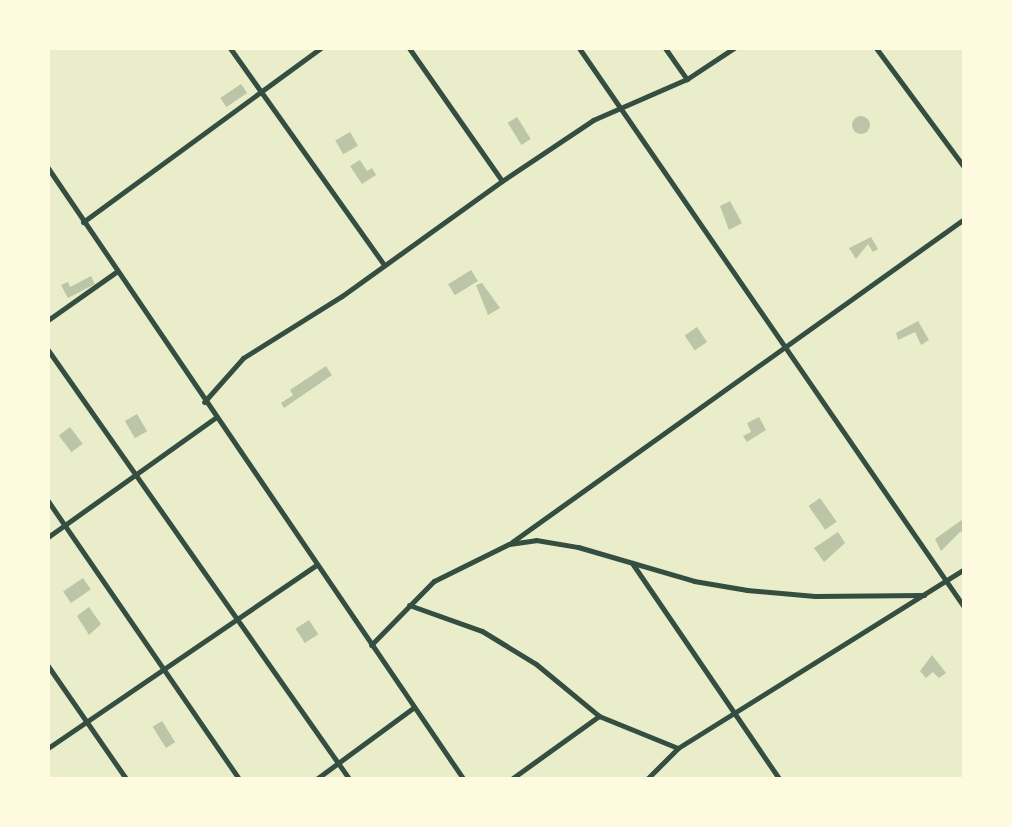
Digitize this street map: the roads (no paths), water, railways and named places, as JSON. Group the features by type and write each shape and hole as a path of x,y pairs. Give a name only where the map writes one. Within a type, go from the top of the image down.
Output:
{"street":[{"path":"230,48 384,266"},
{"path":"83,222 321,48"},
{"path":"409,48 502,181"},
{"path":"579,48 964,607"},
{"path":"665,48 687,79"},
{"path":"204,402 243,358 384,266 593,120 687,79 734,48"},
{"path":"876,48 964,167"},
{"path":"48,168 214,418 464,780"},
{"path":"371,645 434,582 509,544 964,219"},
{"path":"48,320 116,272"},
{"path":"48,350 350,780"},
{"path":"48,537 214,418"},
{"path":"48,502 240,780"},
{"path":"509,544 536,540 694,581 746,590 815,596 924,595"},
{"path":"630,562 780,780"},
{"path":"48,748 316,565"},
{"path":"651,778 678,748 963,571"},
{"path":"408,605 482,631 536,664 599,716 678,748"},
{"path":"48,666 127,780"},
{"path":"315,780 413,708"},
{"path":"510,780 599,716"}]}
